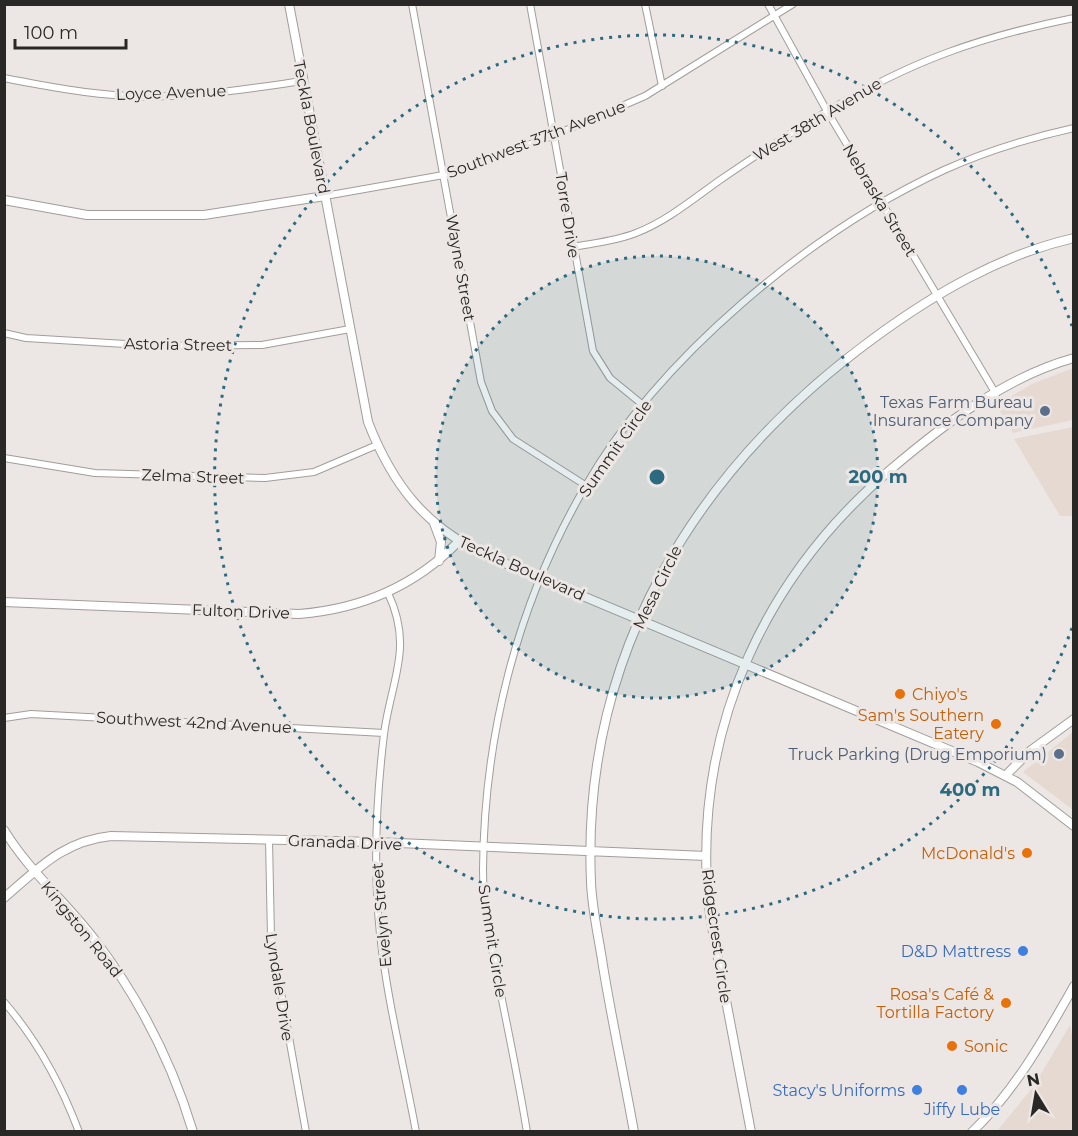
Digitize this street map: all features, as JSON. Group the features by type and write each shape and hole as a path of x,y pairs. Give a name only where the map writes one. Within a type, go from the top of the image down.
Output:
{"street":[{"name":"Teckla Boulevard","path":"288,4 368,422 377,445 404,492 434,523 458,542 745,662 1006,775 1074,826"},
{"name":"Wayne Street","path":"412,4 481,381 492,411 513,439 585,485"},
{"name":"Torre Drive","path":"530,4 593,351 610,378 643,405"},
{"path":"645,4 662,86"},
{"name":"Nebraska Street","path":"768,4 827,111 996,394"},
{"name":"Southwest 37th Avenue","path":"4,200 87,215 204,216 445,175 555,135 645,96 793,4"},
{"name":"West 38th Avenue","path":"573,247 620,239 662,221 759,153 878,81 955,48 1002,33 1074,18"},
{"name":"Loyce Avenue","path":"4,78 55,88 129,96 185,95 303,81"},
{"name":"Summit Circle","path":"527,1131 484,903 483,848 488,776 494,730 516,643 540,577 585,485 643,405 689,355 756,293 810,250 882,203 922,181 985,153 1074,128"},
{"name":"Mesa Circle","path":"634,1131 594,913 592,851 596,778 622,665 639,619 672,551 712,492 765,430 830,370 906,314 984,270 1018,256 1074,238"},
{"name":"Astoria Street","path":"4,333 26,338 159,346 262,345 350,329"},
{"name":"Ridgecrest Circle","path":"751,1131 712,927 706,856 709,807 718,744 745,662 785,586 842,515 910,454 996,394 1029,375 1074,358"},
{"name":"Zelma Street","path":"4,458 95,473 265,478 314,472 377,445"},
{"path":"434,523 441,542 438,561"},
{"name":"Fulton Drive","path":"4,602 299,614 348,607 388,593 438,561 458,542"},
{"name":"Evelyn Street","path":"388,593 397,612 402,640 384,733 375,843 383,959 416,1131"},
{"name":"Southwest 42nd Avenue","path":"4,718 31,714 384,733"},
{"path":"1006,775 1030,751 1074,719"},
{"name":"Kingston Road","path":"4,830 15,848 94,939 137,1002 170,1067 193,1131"},
{"name":"Granada Drive","path":"4,898 54,855 88,838 111,836 375,843 706,856"},
{"name":"Lyndale Drive","path":"269,840 271,937 306,1131"},
{"path":"972,1131 1014,1084 1074,986"},
{"path":"4,1002 33,1039 58,1081 79,1131"}],"shaded area":[{"path":"1073,368 1073,420 1013,433 996,405 1032,384"},
{"path":"1073,427 1073,516 1060,516 1014,439"},
{"name":"Truck Parking (Drug Emporium)","path":"1073,732 1073,810 1023,772"},
{"path":"1070,1025 1074,1043 1073,1131 997,1131 1033,1087"}],"place":[{"name":"Texas Farm Bureau Insurance Company","path":"1045,411"},
{"name":"Chiyo's","path":"900,694"},
{"name":"Sam's Southern Eatery","path":"996,724"},
{"name":"Truck Parking (Drug Emporium)","path":"1059,754"},
{"name":"McDonald's","path":"1027,853"},
{"name":"D&D Mattress","path":"1023,951"},
{"name":"Rosa's Café & Tortilla Factory","path":"1006,1003"},
{"name":"Sonic","path":"952,1046"},
{"name":"Stacy's Uniforms","path":"917,1090"},
{"name":"Jiffy Lube","path":"962,1090"}]}
